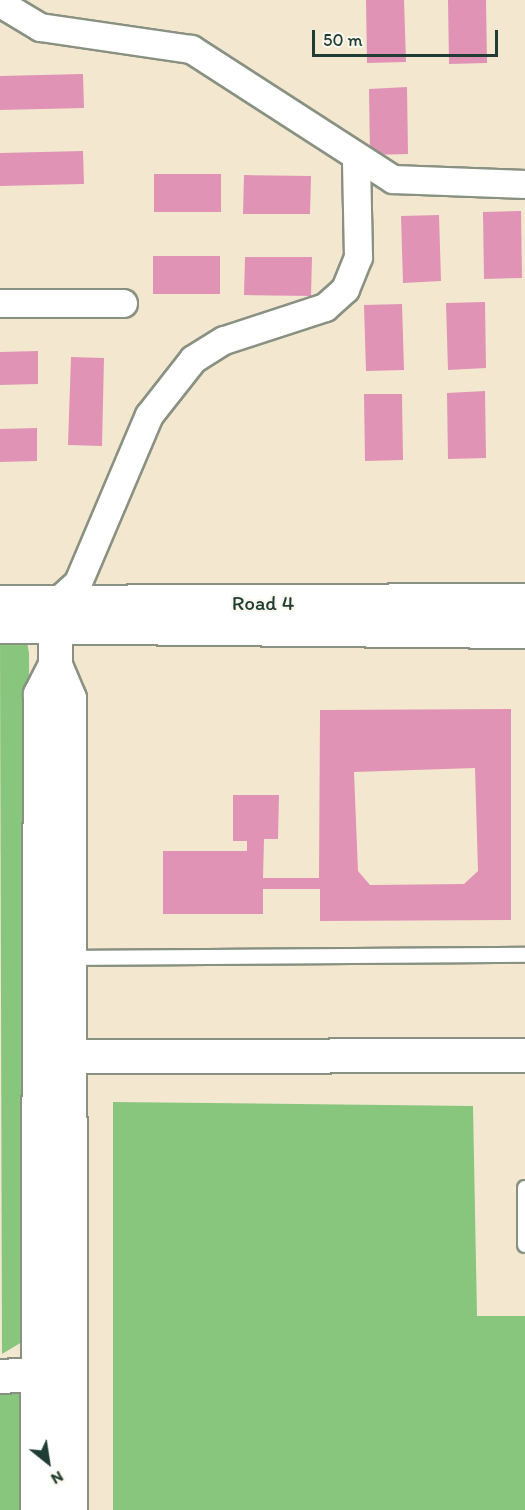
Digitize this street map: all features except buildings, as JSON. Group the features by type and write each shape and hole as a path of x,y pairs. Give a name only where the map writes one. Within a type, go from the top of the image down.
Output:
{"street":[{"path":"5,12 40,27 191,49 356,160 393,179 417,184 525,184"},
{"path":"37,1510 38,1375 54,1056 70,958 69,698 55,665 55,616 78,582 149,415 193,359 224,340 325,307 345,289 358,257 356,160"},
{"path":"0,303 123,303"},
{"name":"Road 4","path":"0,626 55,616 525,600"},
{"name":"Road 4","path":"0,602 55,616 525,631"},
{"path":"55,665 40,694 54,1056 70,1372 70,1510"},
{"path":"54,1056 525,1055"},
{"path":"0,1376 70,1372"}],"lane":[{"path":"70,958 525,955"},
{"path":"525,1188 525,1245"}],"green space":[{"path":"0,637 26,637 29,653 32,1336 2,1354"},
{"path":"113,1102 473,1106 477,1316 525,1316 525,1510 113,1510"},
{"path":"0,1389 30,1389 30,1510 0,1510"}]}
